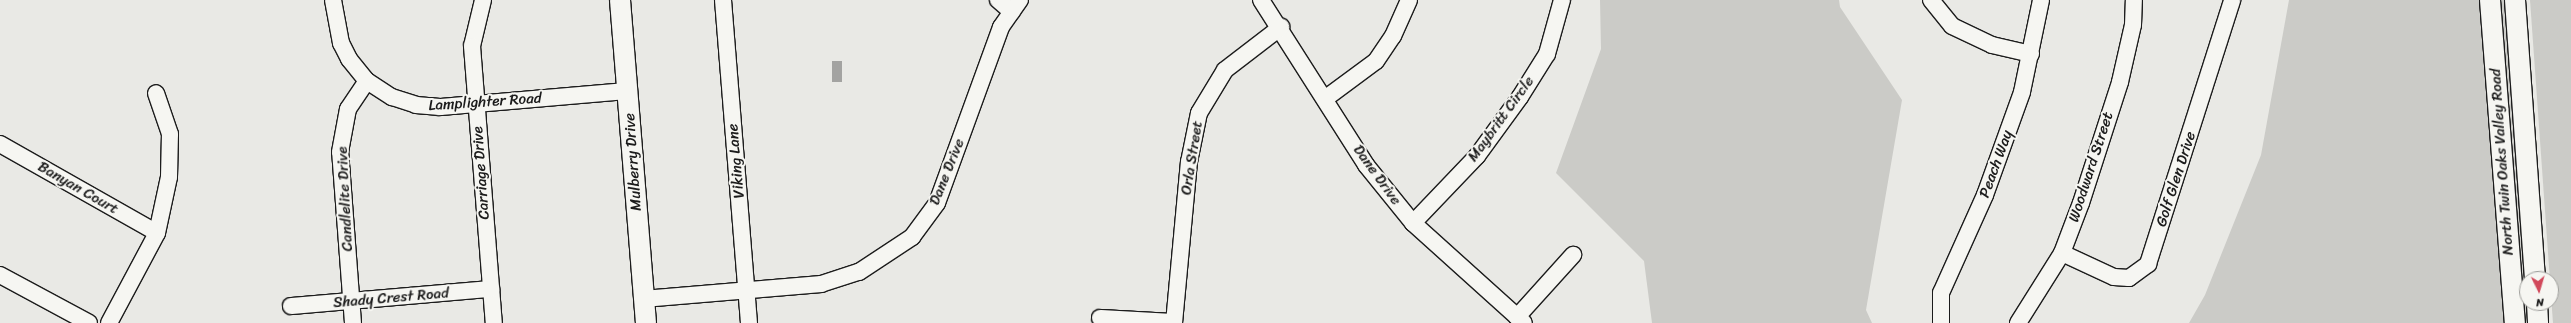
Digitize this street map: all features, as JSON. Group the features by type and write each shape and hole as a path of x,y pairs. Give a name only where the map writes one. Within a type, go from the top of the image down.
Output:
{"main road":[{"name":"Mulberry Drive","path":"620,0 646,323"},
{"name":"North Twin Oaks Valley Road","path":"2490,0 2514,323"},
{"name":"North Twin Oaks Valley Road","path":"2515,0 2534,271"},
{"path":"2537,311 2538,323"}],"street":[{"name":"Lamplighter Road","path":"333,0 341,43 367,81 392,97 416,106 476,104 627,91"},
{"name":"Carriage Drive","path":"483,0 472,46 494,323"},
{"name":"Viking Lane","path":"723,0 749,323"},
{"path":"998,0 1016,6"},
{"name":"Dane Drive","path":"1261,0 1281,27 1366,165 1413,223 1521,320"},
{"path":"1326,98 1376,61 1393,36 1409,0"},
{"name":"Maybritt Circle","path":"1413,223 1477,156 1520,96 1547,54 1562,0"},
{"path":"1931,0 1952,26 1992,44 2031,54"},
{"name":"Peach Way","path":"1941,323 1941,293 1985,195 2031,54 2041,0"},
{"name":"Woodward Street","path":"2018,323 2062,253 2120,82 2133,25 2134,0"},
{"name":"Golf Glen Drive","path":"2062,253 2114,277 2129,278 2148,264 2232,0"},
{"name":"Dane Drive","path":"643,299 820,284 859,272 912,237 937,204 1001,27 1016,6"},
{"name":"Orla Street","path":"1174,323 1189,162 1199,113 1225,70 1281,27"},
{"name":"Candlelite Drive","path":"353,323 340,152 348,109 367,81"},
{"path":"109,323 157,233 169,177 170,134 156,93"},
{"name":"Banyan Court","path":"0,144 157,233"},
{"path":"1521,320 1572,254"},
{"path":"0,275 89,323"},
{"name":"Shady Crest Road","path":"292,306 491,289"},
{"path":"1100,318 1174,323"}],"shaded area":[{"path":"1600,0 1839,0 1840,7 1902,100 1866,310 1872,323 1652,323 1644,261 1556,173 1601,49"},
{"path":"2289,0 2514,0 2526,271 2519,271 2519,311 2543,311 2544,323 2189,323 2205,295 2261,155"},
{"path":"2530,0 2571,0 2571,323 2553,323 2552,311 2559,311 2559,271 2549,271"},
{"path":"832,61 842,61 842,82 832,82"}]}
